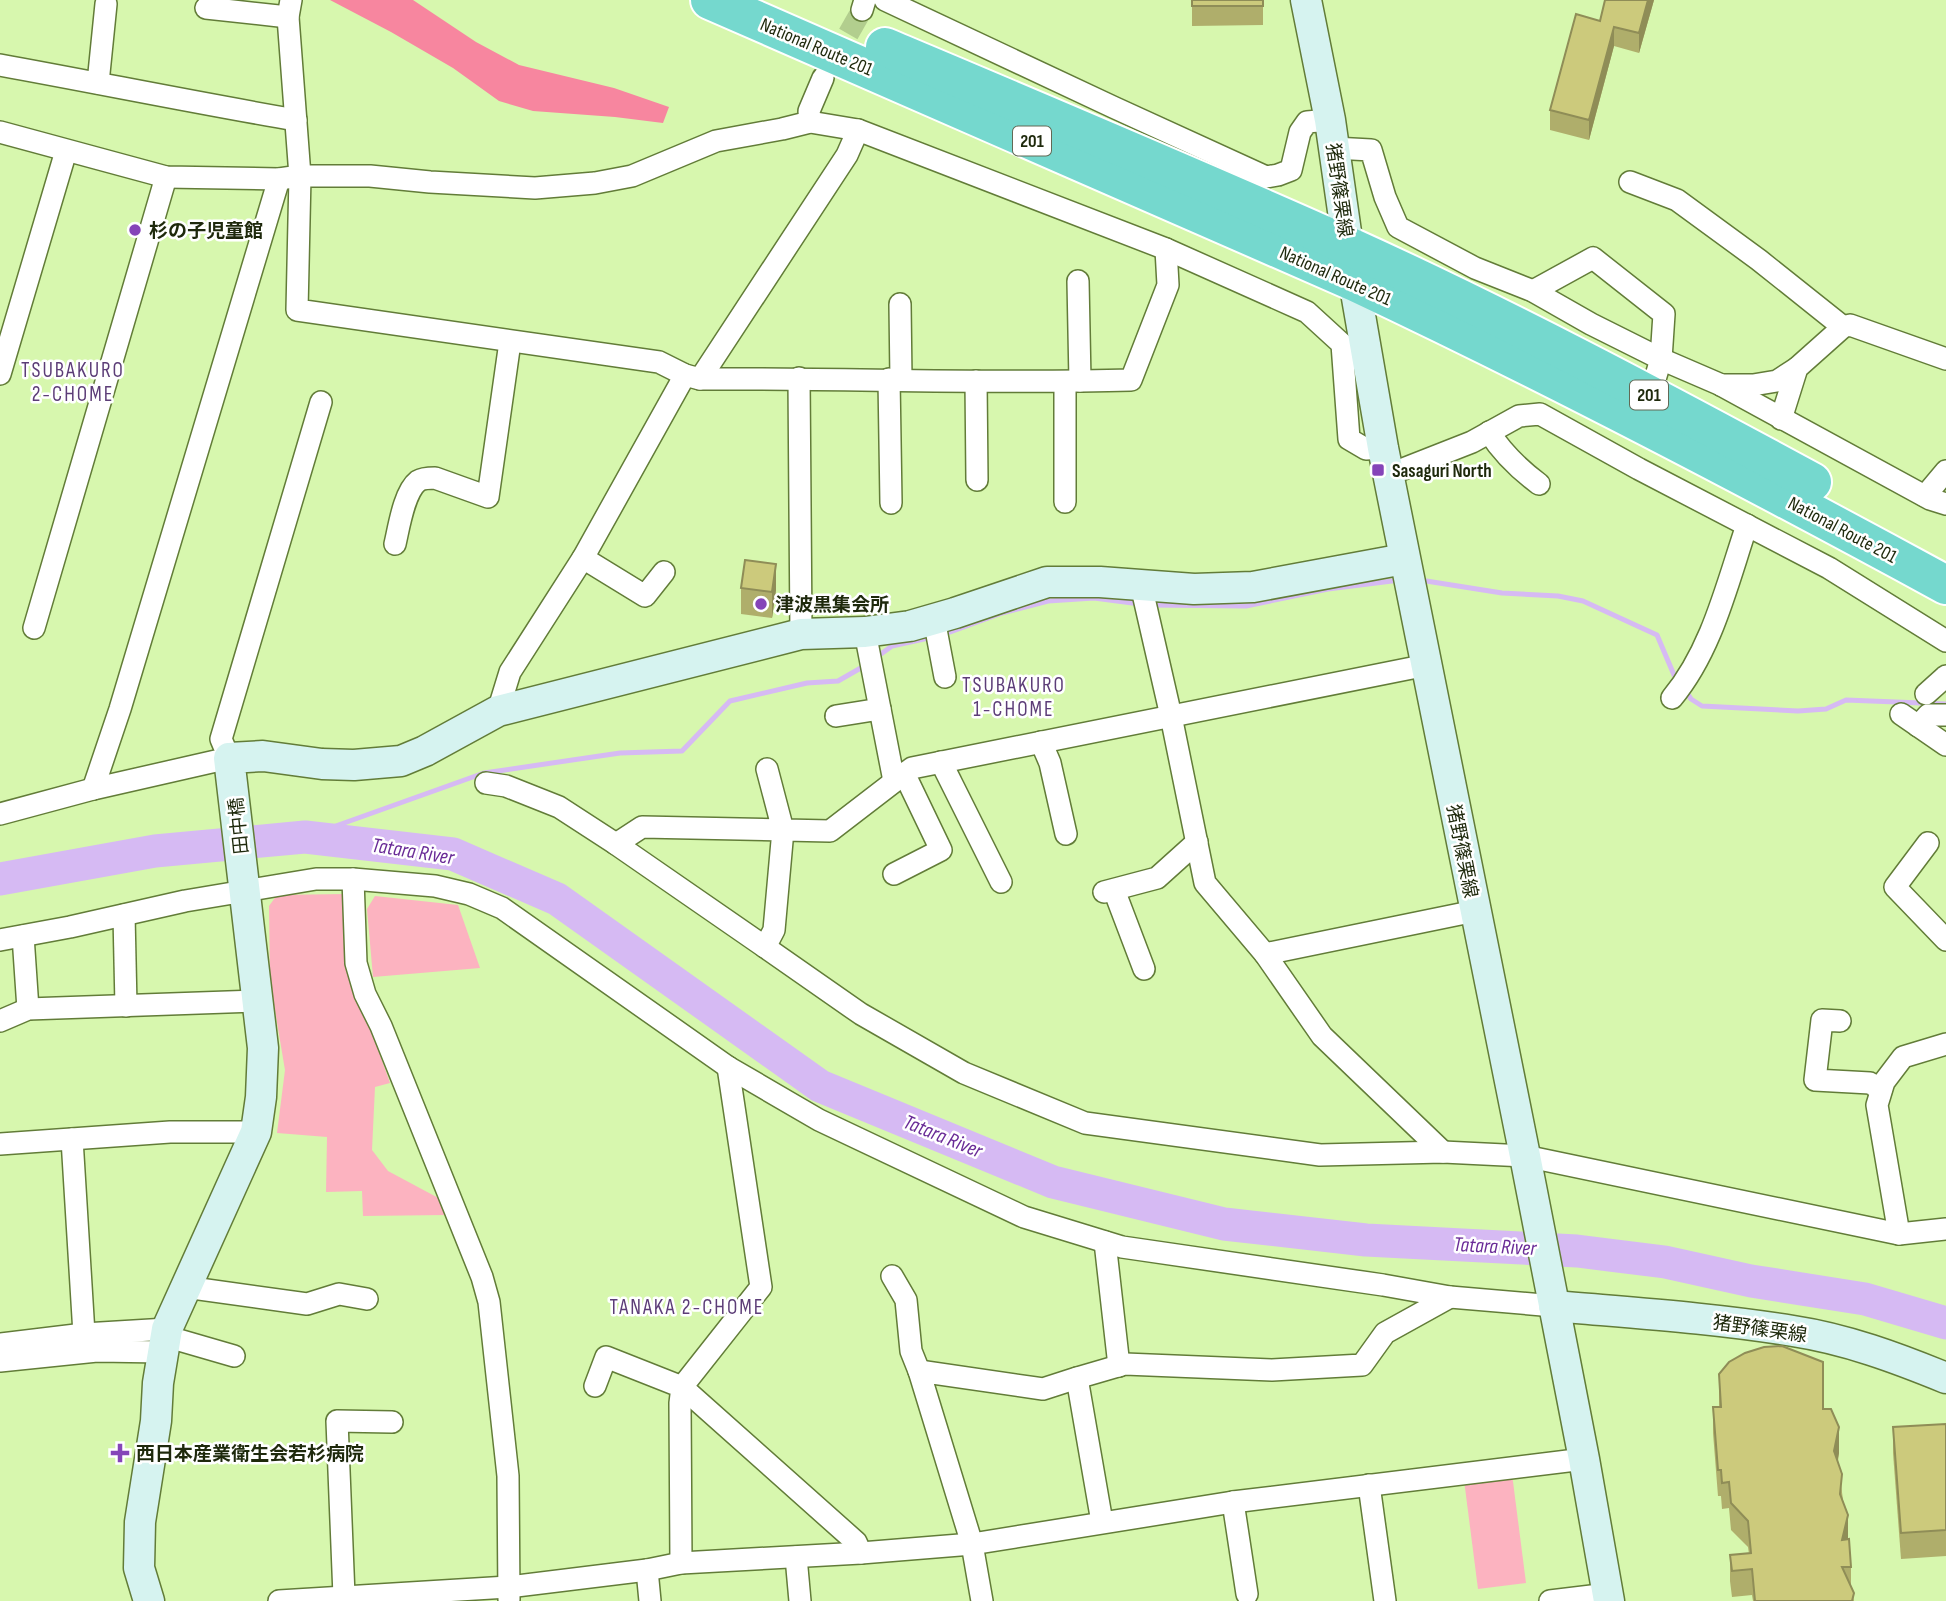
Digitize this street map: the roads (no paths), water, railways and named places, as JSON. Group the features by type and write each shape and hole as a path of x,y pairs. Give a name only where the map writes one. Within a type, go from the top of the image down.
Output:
{"highway":[{"name":"National Route 201","path":"710,0 1570,354 1636,433 1764,486 1946,584"},
{"name":"National Route 201","path":"777,0 1088,132 1351,264"},
{"name":"National Route 201","path":"1636,433 1946,554"}],"street":[{"path":"885,0 1266,177 1291,170 1300,132 1307,122 1371,150 1385,197 1398,227 1475,268 1533,291 1661,359 1719,384 1925,496 1946,504"},
{"name":"猪野篠栗線","path":"1306,0 1332,134 1385,461 1553,1300 1795,1331 1899,1359 1946,1378"},
{"path":"98,83 106,4"},
{"path":"206,8 290,8 296,120 289,178 297,310 659,362 693,377 1072,382 1131,380 1168,285 1166,249"},
{"path":"0,65 296,120"},
{"path":"810,122 808,111 823,78"},
{"path":"0,132 166,177 370,176 535,188 595,183 632,176 716,141 810,122 858,130 1166,249 1307,312 1342,344 1349,439 1385,461 1472,442 1519,416 1540,414 1636,433 1747,525 1829,568 1946,641"},
{"path":"498,711 510,672 693,377 847,155 858,130"},
{"path":"0,374 66,151"},
{"path":"34,628 166,177"},
{"path":"93,789 289,178"},
{"path":"1630,182 1677,200 1759,260 1843,327"},
{"path":"1533,291 1593,258 1664,314 1661,359 1636,433"},
{"path":"1065,502 1078,281"},
{"path":"891,503 900,304"},
{"path":"1719,384 1753,385 1777,381 1797,369 1843,327 1850,325 1946,359"},
{"path":"395,544 408,494 418,481 435,478 488,497 510,342"},
{"path":"1781,419 1797,369"},
{"path":"799,379 801,634"},
{"path":"976,381 977,480"},
{"path":"231,766 220,739 321,402"},
{"path":"1489,432 1518,469 1539,484"},
{"path":"1925,496 1946,471"},
{"path":"1672,698 1686,681 1714,625 1747,525"},
{"path":"583,558 645,596 664,572"},
{"path":"0,796 9,812 93,789 231,766 263,756 322,764 378,764 401,761 425,751 498,711 801,634 865,632 910,626 1047,582 1100,582 1194,589 1253,587 1404,559"},
{"path":"1141,585 1205,883 1265,954 1322,1036 1443,1152"},
{"path":"934,619 945,677"},
{"path":"865,632 880,709 899,777 941,850 894,874"},
{"path":"616,844 642,827 830,831 912,768 1427,666"},
{"path":"1926,694 1946,676"},
{"path":"836,716 880,709"},
{"path":"1946,715 1928,715 1910,720 1946,745"},
{"path":"1041,742 1050,763 1066,834"},
{"path":"941,762 1001,883"},
{"name":"田中橋","path":"149,1601 139,1567 140,1522 165,1339 256,1132 261,1097 263,1048 259,1001 231,766"},
{"path":"765,947 774,930 783,830 767,769"},
{"path":"486,783 506,786 559,807 860,1014 964,1073 1085,1123 1320,1155 1443,1152 1526,1160 1899,1234 1946,1229"},
{"path":"1144,969 1109,891 1157,878 1197,842"},
{"path":"1928,843 1895,887 1946,940"},
{"path":"353,879 356,963 365,994 381,1026 422,1127 482,1277 489,1302 507,1465 508,1594"},
{"path":"0,940 186,901 244,884 353,879 435,886 469,894 502,908 728,1067 819,1120 1024,1217 1122,1247 1450,1297 1553,1300 1608,1598 1550,1601"},
{"path":"1265,954 1475,911"},
{"path":"124,915 126,1006"},
{"path":"23,936 28,1009"},
{"path":"0,1021 28,1009 259,1001"},
{"path":"1840,1021 1822,1020 1815,1080 1870,1083 1881,1090"},
{"path":"1899,1234 1877,1105 1884,1082 1903,1057 1946,1044"},
{"path":"681,1563 682,1387 761,1287 728,1067"},
{"path":"0,1144 170,1132 256,1132"},
{"path":"72,1139 85,1334"},
{"path":"1105,1242 1119,1366"},
{"path":"892,1276 906,1300 911,1351 972,1544 982,1601"},
{"path":"186,1287 307,1304 339,1294 368,1299"},
{"path":"919,1371 1042,1389 1125,1364 1272,1370 1362,1365 1385,1333 1450,1297"},
{"path":"0,1344 85,1334 165,1339 234,1356"},
{"path":"0,1361 165,1339"},
{"path":"595,1386 606,1357 682,1387 856,1542 861,1553"},
{"path":"1077,1378 1102,1522"},
{"path":"344,1596 337,1421 392,1422"},
{"path":"279,1601 344,1596 508,1594 681,1563 972,1544 1233,1502 1584,1460"},
{"path":"1369,1485 1385,1601"},
{"path":"1233,1502 1247,1594"},
{"path":"796,1557 800,1601"},
{"path":"647,1570 650,1601"}],"waterway":[{"path":"1150,605 1246,606 1328,589 1400,580"},
{"path":"1420,580 1502,593 1558,596 1583,601 1657,635 1679,682"},
{"path":"942,635 1002,613 1048,601 1094,598 1140,604"},
{"path":"874,659 892,646 933,637"},
{"path":"305,837 484,773 620,753 682,751 730,701 807,683 838,681 866,665"},
{"path":"1685,690 1691,699 1702,706 1798,711 1826,709 1846,700 1946,704"},
{"name":"Tatara River","path":"0,879 155,851 305,837 453,854 557,899 820,1086 1053,1182 1224,1224 1366,1240 1577,1251 1665,1262 1751,1281 1865,1299 1946,1323"}],"tunnel":[{"path":"833,61 862,10"}],"place":[{"name":"杉の子児童館","path":"135,230"},
{"name":"Sasaguri North","path":"1378,470"},
{"name":"津波黒集会所","path":"761,604"},
{"name":"西日本産業衛生会若杉病院","path":"120,1453"}],"district":[{"name":"TSUBAKURO 2-CHOME","path":"73,382"},
{"name":"TSUBAKURO 1-CHOME","path":"1014,697"},
{"name":"TANAKA 2-CHOME","path":"687,1307"}]}
